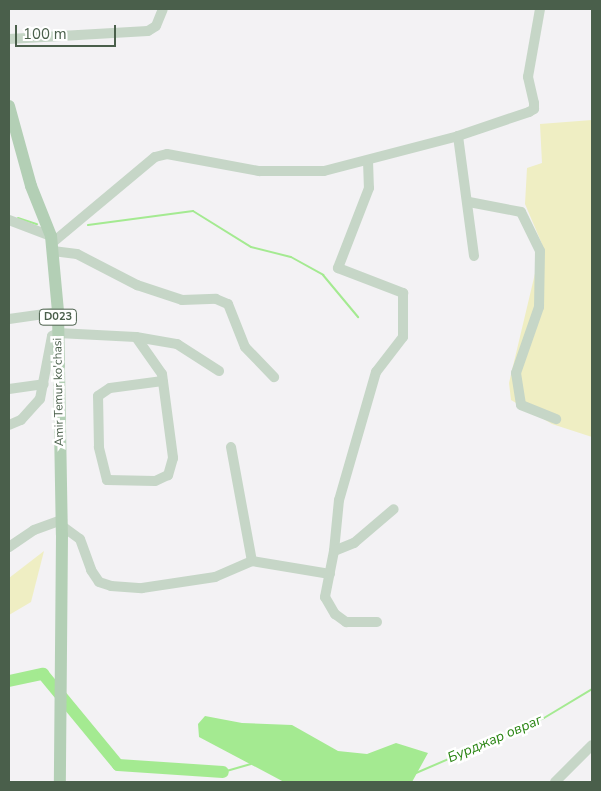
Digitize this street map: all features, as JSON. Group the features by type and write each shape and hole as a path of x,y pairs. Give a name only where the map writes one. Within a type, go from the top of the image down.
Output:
{"main road":[{"name":"Amir Temur ko'chasi","path":"9,106 31,186 52,243 58,312 62,527"},
{"name":"D023","path":"60,782 62,527"}],"street":[{"path":"9,39 148,31 156,26 163,9"},
{"path":"52,243 155,157 167,154 259,171 324,171 458,136 534,109 528,77 540,9"},
{"path":"458,136 469,202 474,256"},
{"path":"368,160 369,188 338,268 402,293 403,337 376,372 339,500 334,551 325,597 336,614 346,622 377,622"},
{"path":"469,202 521,212 540,251 538,307 516,373 522,405 556,420"},
{"path":"9,220 137,285 182,300 216,299 228,304 245,347 274,378"},
{"path":"9,319 58,312"},
{"path":"9,425 21,420 40,398 52,336 58,333 136,337 177,344 219,371"},
{"path":"136,337 162,374 163,381 173,458 168,475 155,481 106,480 99,448 98,396 110,388 163,381"},
{"path":"9,389 44,384"},
{"path":"232,447 252,562"},
{"path":"334,551 354,543 394,509"},
{"path":"9,548 34,530 62,527 80,540 90,570 99,582 110,586 142,588 215,578 252,562 330,574"},
{"path":"555,782 592,745"}],"shaded area":[{"path":"592,120 592,437 552,424 511,400 509,383 542,244 525,204 527,168 542,163 540,124"},
{"path":"44,551 31,602 9,615 9,578"},
{"path":"205,716 242,723 292,725 338,751 367,754 396,743 428,753 412,782 284,782 199,737 198,724"}],"waterway":[{"path":"88,225 193,211 251,247 291,257 323,275 358,317"},
{"path":"18,218 37,224"},
{"path":"9,681 43,674 118,765 223,772"},
{"name":"Бурджар овраг","path":"416,773 544,718 592,689"},
{"name":"Бурджар овраг","path":"223,772 251,764"}]}
